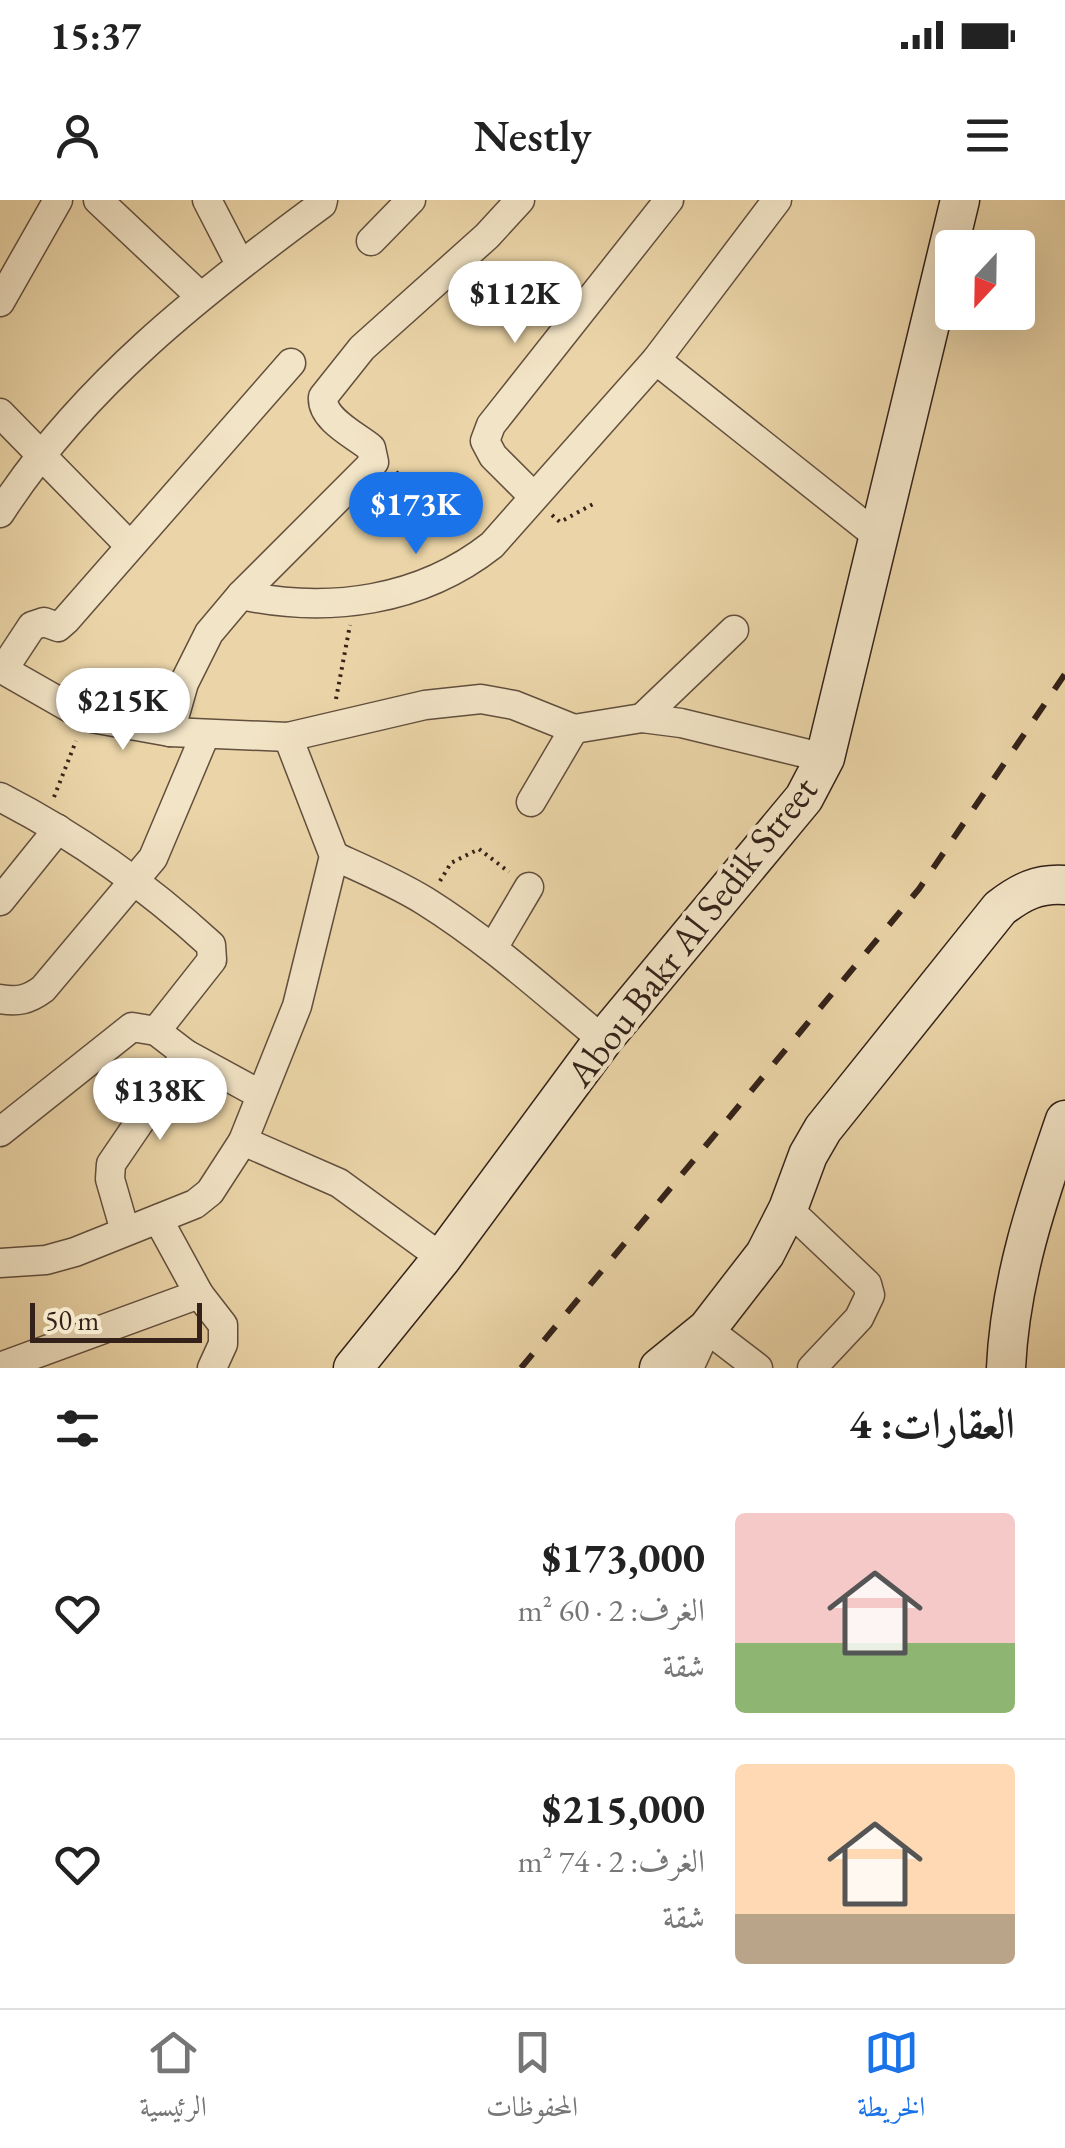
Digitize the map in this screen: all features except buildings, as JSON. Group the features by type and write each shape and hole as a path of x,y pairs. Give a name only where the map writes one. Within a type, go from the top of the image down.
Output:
{"street":[{"path":"0,302 58,200"},
{"path":"98,200 200,296"},
{"path":"207,200 240,264"},
{"path":"3,502 119,368 200,296 323,200"},
{"path":"371,241 412,200"},
{"path":"170,732 194,657 209,633 374,462 370,448 327,413 323,397 362,348 487,236 520,200"},
{"path":"533,496 493,456 485,441 490,425 669,200"},
{"path":"242,595 268,600 355,601 406,593 463,568 492,545 656,360 777,200"},
{"name":"Abou Bakr Al Sedik Street","path":"354,1368 442,1258 603,1040 804,798 825,758 960,200"},
{"path":"656,360 880,538"},
{"path":"291,363 58,627 44,622 32,626 2,669 86,716 170,732 288,737 424,705 481,700 514,705 574,730 642,718 681,723 825,758"},
{"path":"0,413 130,546"},
{"path":"642,718 734,630"},
{"path":"531,802 574,730"},
{"path":"0,999 16,1002 43,989 153,858 204,734"},
{"path":"0,1263 46,1260 75,1252 195,1204 210,1192 243,1141 297,1006 334,856 288,737"},
{"path":"0,798 52,825 134,882 211,945 212,960 156,1031"},
{"path":"0,902 52,825"},
{"path":"334,856 427,902 493,948 603,1040"},
{"path":"689,1368 707,1329 765,1254 822,1130 1000,908 1021,892 1047,884 1065,885"},
{"path":"493,948 529,887"},
{"path":"0,1132 132,1027 156,1031 186,1054 261,1095"},
{"path":"125,1231 110,1179 111,1164 186,1054"},
{"path":"1002,1360 1023,1251 1065,1120"},
{"path":"243,1141 340,1183 442,1258"},
{"path":"788,1209 867,1284 870,1294 859,1318 812,1368"},
{"path":"158,1220 199,1294 223,1324 223,1344 212,1368"},
{"path":"0,1367 199,1294"},
{"path":"659,1368 707,1329"},
{"path":"707,1329 758,1368"}],"path":[{"path":"375,456 492,545"},
{"path":"533,496 560,522 595,503"},
{"path":"331,725 355,601"},
{"path":"52,825 86,716"},
{"path":"427,902 452,862 479,850 529,887"}],"railway":[{"path":"521,1368 919,889 1065,674"}]}
